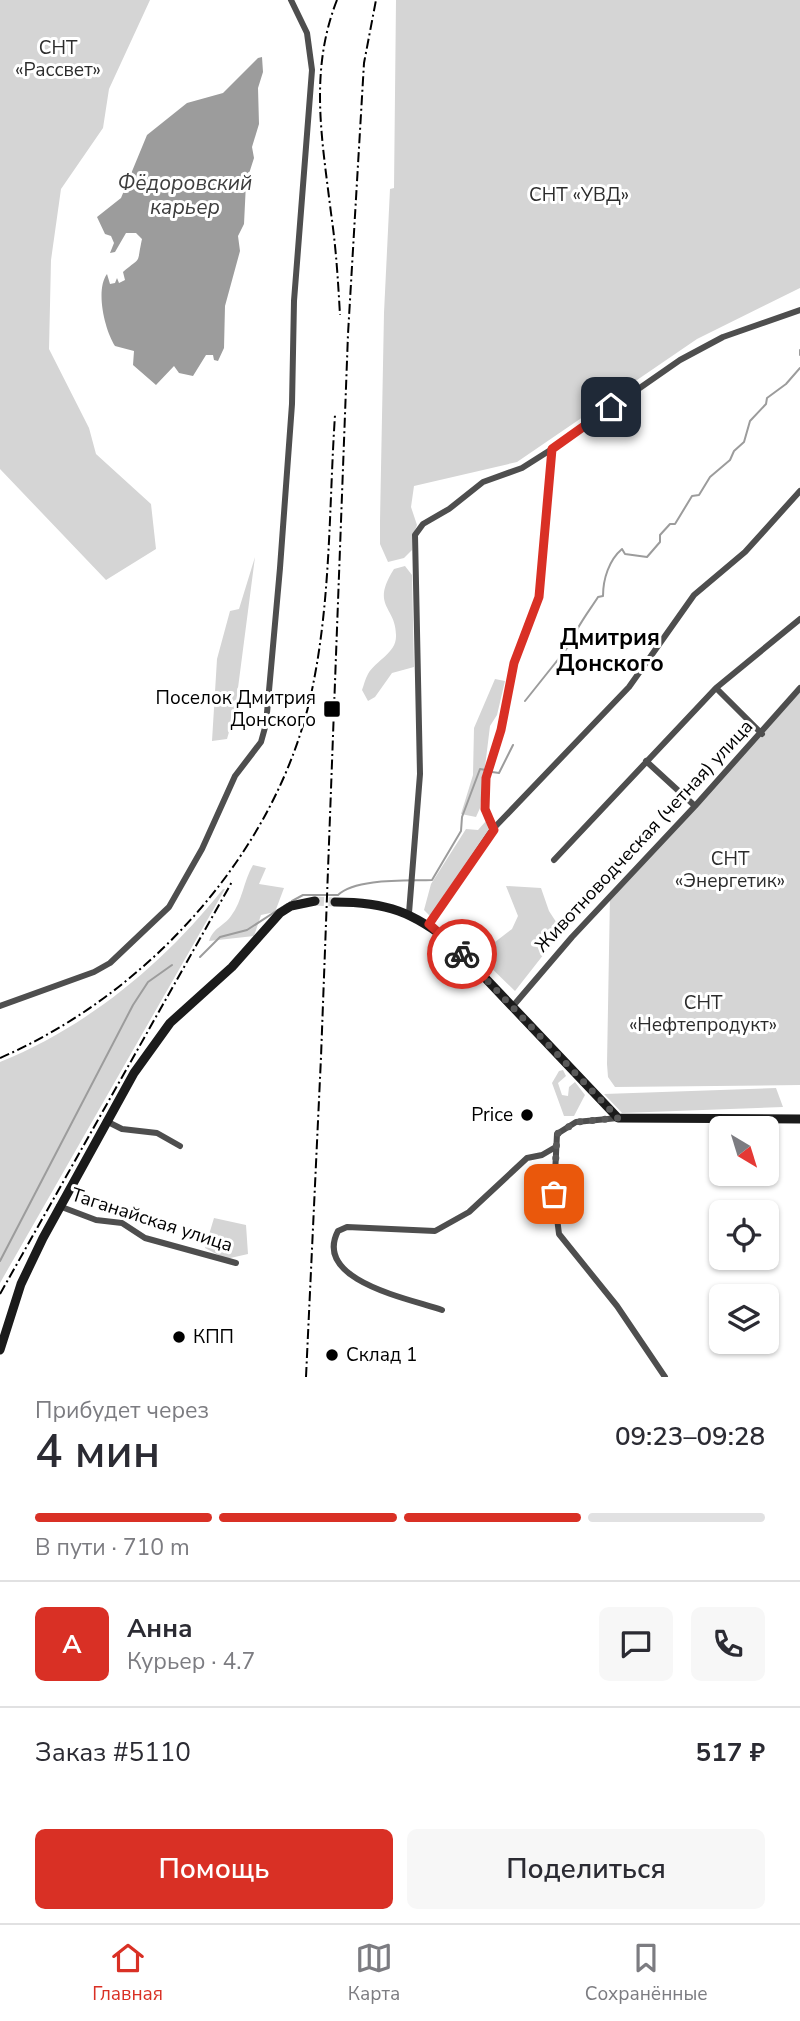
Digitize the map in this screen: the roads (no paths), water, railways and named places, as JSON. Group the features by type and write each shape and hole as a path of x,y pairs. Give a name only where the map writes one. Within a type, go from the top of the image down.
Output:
{"street":[{"path":"0,1006 94,972 110,963 169,907 202,849 235,776 256,751 266,724 292,404 294,301 312,70 307,33 291,0"},
{"path":"409,913 419,774 415,535 423,524 449,509 483,482 522,468 680,360 723,337 800,310"},
{"path":"494,830 485,809 486,778 501,730 514,663 539,597 552,449"},
{"path":"429,924 494,830 629,687 694,595 745,552 800,491"},
{"path":"793,498 800,504"},
{"path":"554,860 716,688 800,619"},
{"path":"716,688 762,734"},
{"name":"Животноводческая (четная) улица","path":"513,1006 572,937 762,734 800,688"},
{"path":"646,761 695,806"},
{"path":"0,1350 21,1284 59,1206 134,1073 170,1023 232,967 280,913 291,906 315,901"},
{"path":"335,902 371,904 409,913 429,924 453,944 618,1118"},
{"path":"665,1377 617,1306 559,1234 554,1206 554,1148 557,1134 569,1124 618,1118 800,1119"},
{"path":"106,1121 122,1129 157,1133 180,1146"},
{"path":"442,1310 358,1281 339,1267 334,1250 338,1231 347,1227 435,1231 469,1212 527,1158 542,1155 554,1148"},
{"name":"Таганайская улица","path":"59,1206 96,1220 122,1223 145,1238 236,1263"}],"water":[{"name":"Фёдоровский карьер","path":"262,57 263,72 258,88 259,124 252,147 254,158 246,183 244,224 238,236 240,251 225,306 224,348 218,361 214,360 213,355 206,355 193,376 179,373 174,366 156,385 133,365 134,351 115,346 105,321 102,300 103,281 107,274 110,284 115,283 117,278 119,283 125,280 123,272 138,259 142,239 136,233 126,233 115,252 110,253 114,243 111,236 105,234 97,217 121,198 147,135 187,103 223,93"}],"waterway":[{"path":"800,350 800,355"},
{"path":"525,701 572,642 598,597 603,596 608,570 617,553 622,549 625,554 647,557 660,542 660,535 670,524 675,524 692,496 699,495 710,477 730,460 734,451 744,442 750,421 766,404 767,398 786,384 800,368"},
{"path":"492,772 499,773 513,745"},
{"path":"292,901 303,895 338,895 369,883 432,880 461,831 462,817 480,769 486,770"},
{"path":"200,957 220,937 247,930 287,904"},
{"path":"0,1261 133,1005 148,982 172,965"}],"tunnel":[{"path":"315,901 335,902"}],"railway":[{"path":"337,0 323,53 320,105 340,315"},
{"path":"306,1377 321,1057 348,334 364,63 376,0"},
{"path":"0,1058 55,1030 108,995 157,954 201,908 239,858 272,803 297,745 319,652 326,584 335,415"},
{"path":"0,1294 233,880"}],"place":[{"name":"Поселок Дмитрия Донского","path":"332,709"},
{"name":"Price","path":"527,1115"},
{"name":"КПП","path":"179,1337"},
{"name":"Склад 1","path":"332,1355"}],"district":[{"name":"Дмитрия Донского","path":"610,650"}],"park label":[{"name":"СНТ «Рассвет»","path":"58,59"},
{"name":"СНТ «УВД»","path":"579,195"},
{"name":"СНТ «Энергетик»","path":"730,870"},
{"name":"СНТ «Нефтепродукт»","path":"703,1014"}]}
